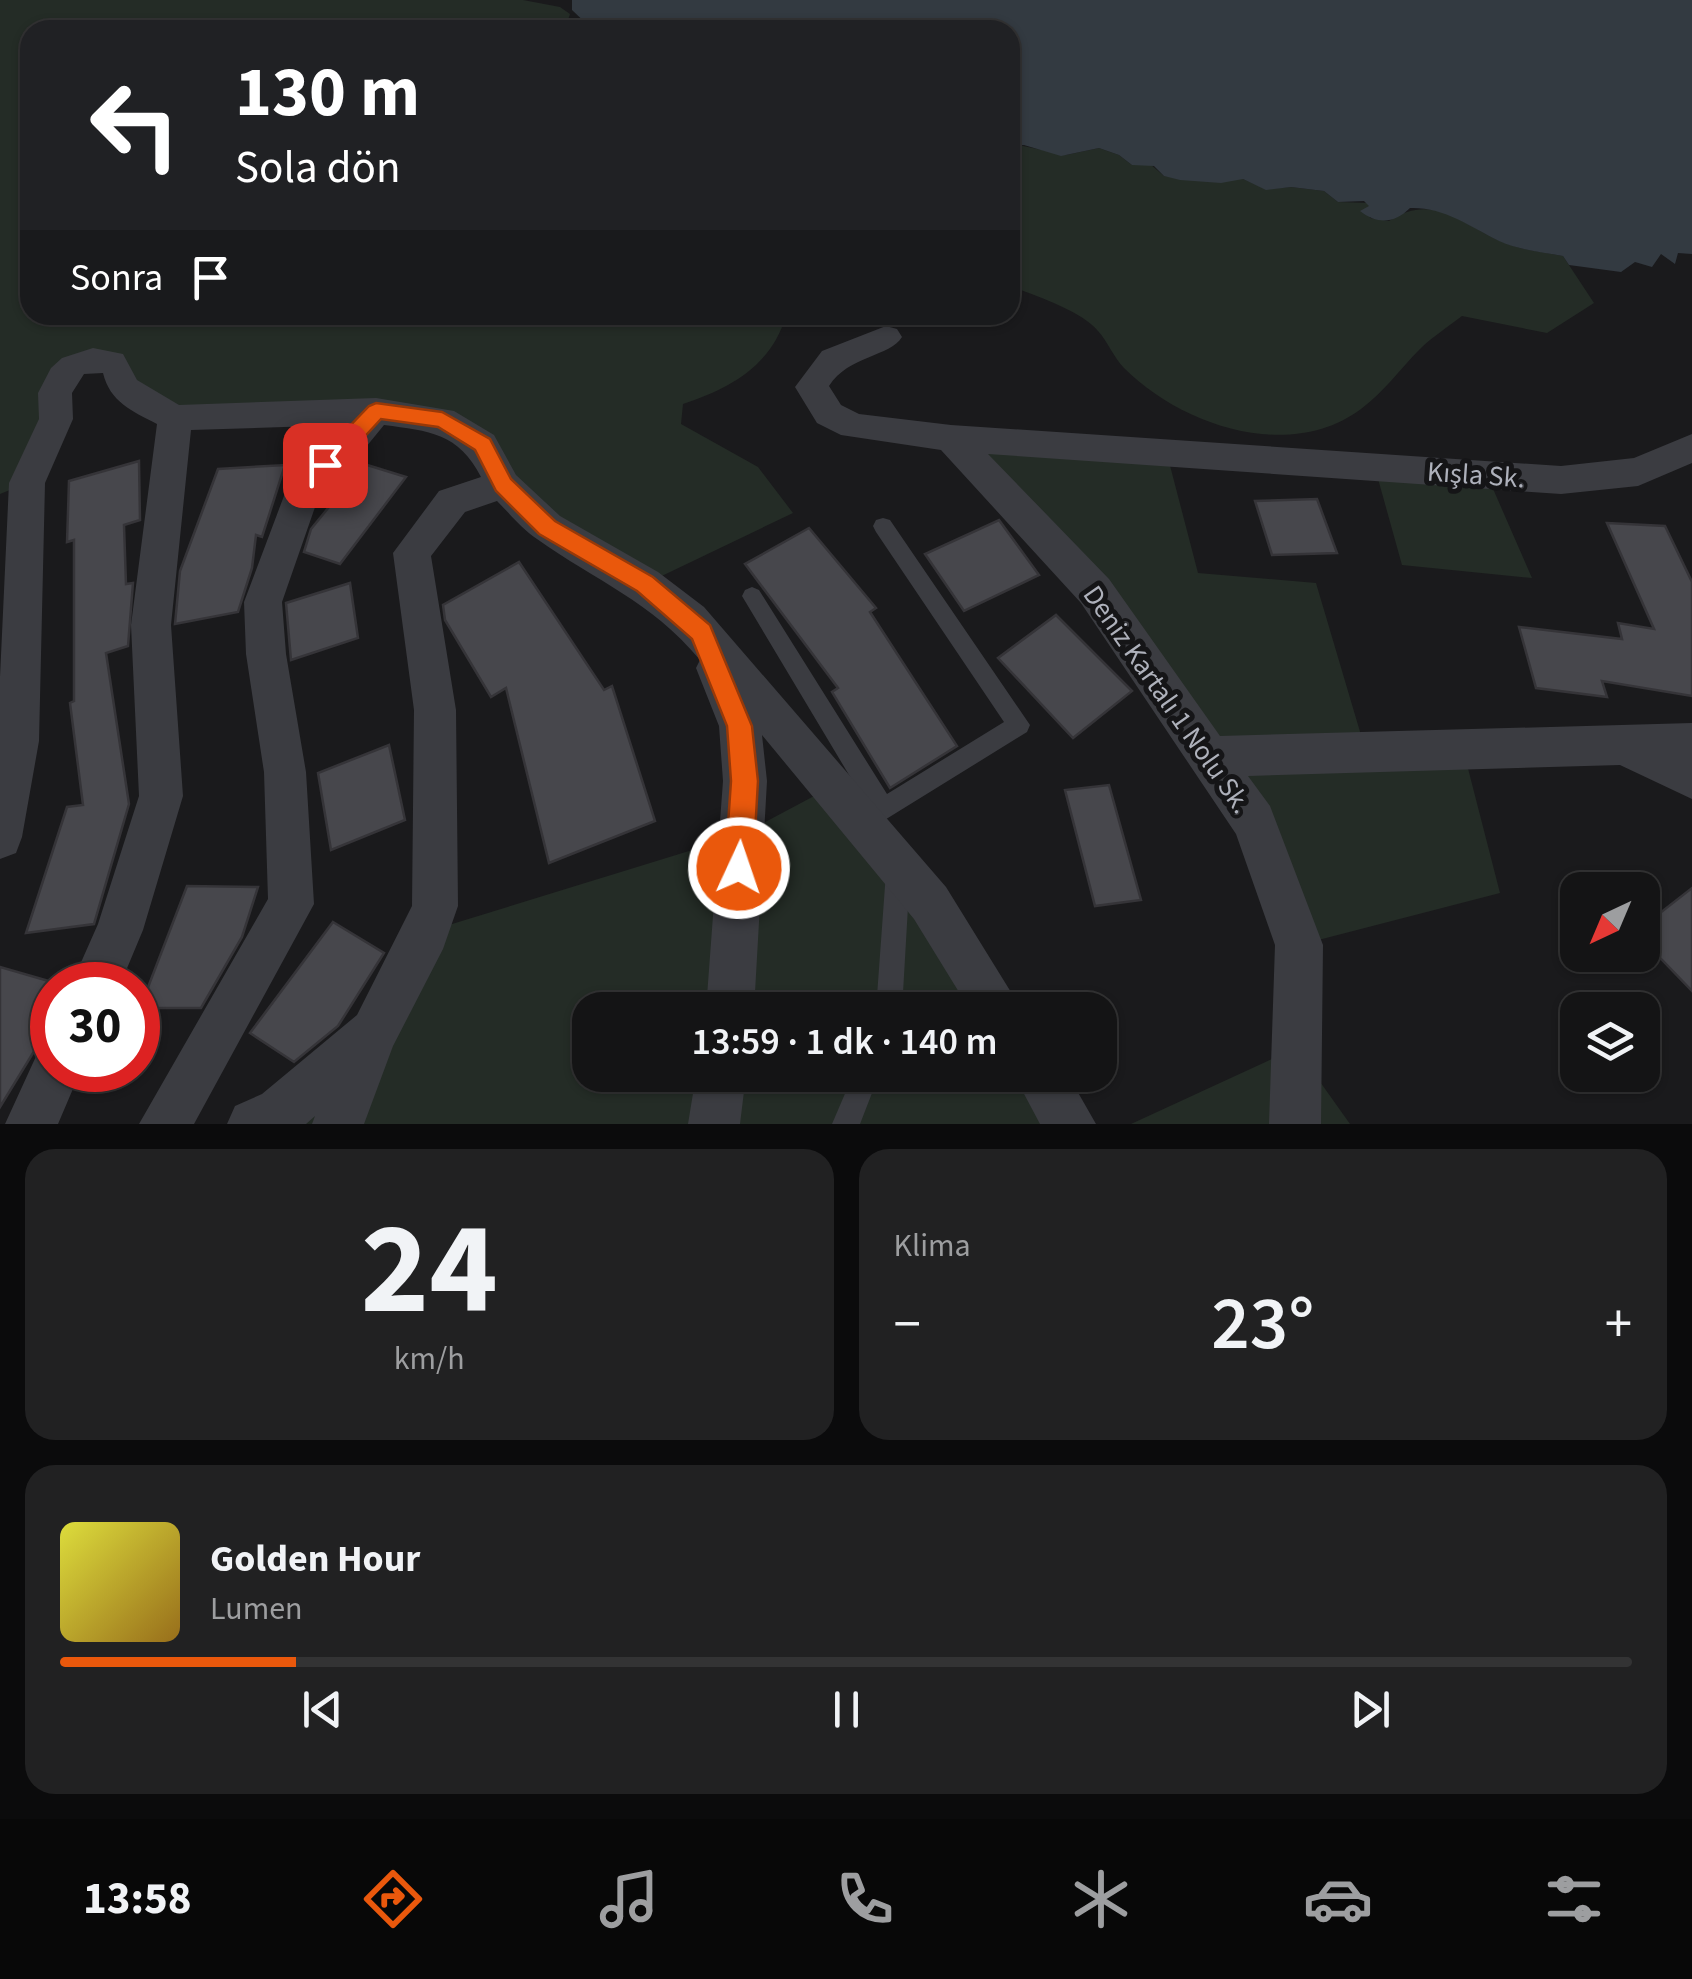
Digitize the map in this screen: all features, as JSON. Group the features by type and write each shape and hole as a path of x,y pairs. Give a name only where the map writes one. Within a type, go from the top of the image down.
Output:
{"street":[{"name":"Kışla Sk.","path":"886,337 842,353 822,366 812,388 829,414 853,426 951,438 1561,480 1638,472 1692,448"},
{"path":"0,837 18,741 28,482 56,419 54,393 73,366 93,360 112,362 119,370 122,386 175,418 376,411 442,420 482,445 503,485 547,527 645,584 701,633 871,814 898,865 930,903 987,992"},
{"path":"165,1124 292,904 286,772 266,654 264,602 306,482 376,411"},
{"path":"105,962 120,930 161,796 150,625 175,418"},
{"name":"Deniz Kartalı 1 Nolu Sk.","path":"951,438 1095,591 1254,822 1299,945 1295,1124"},
{"path":"338,1124 374,1032 426,932 435,906 435,710 412,553 452,501 503,485"},
{"path":"701,633 740,726 744,781 731,992"},
{"path":"1209,757 1692,744"},
{"path":"1622,745 1692,778"},
{"path":"253,1124 280,1113 374,1032"},
{"path":"31,1124 46,1092"},
{"path":"714,1124 719,1092"},
{"path":"1050,1092 1070,1124"}],"lane":[{"path":"752,596 871,814 1019,725 884,526"},
{"path":"890,992 898,865"},
{"path":"846,1124 859,1092"}],"shaded area":[{"path":"0,0 523,0 560,7 570,14 568,20 20,20 20,325 782,325 770,348 746,373 717,391 683,404 681,424 758,467 793,513 645,584 547,527 442,420 175,418 119,370 73,366 27,483 0,494"},
{"path":"572,0 1692,0 1692,254 1678,253 1675,264 1661,254 1652,267 1635,262 1621,272 1569,265 1563,256 1507,244 1434,211 1410,208 1398,217 1380,220 1360,211 1369,206 1364,201 1338,202 1324,191 1291,187 1266,190 1243,179 1221,183 1180,180 1164,176 1154,166 1132,165 1099,148 1061,156 1020,145 1020,20 582,20 572,10"},
{"path":"1020,145 1066,155 1099,148 1132,165 1150,164 1164,176 1243,179 1266,189 1324,191 1338,202 1369,203 1370,218 1389,221 1419,209 1446,213 1508,244 1563,256 1594,303 1547,333 1462,316 1425,345 1361,409 1333,425 1302,433 1270,435 1206,420 1148,389 1124,368 1091,324 1057,304 1020,290"},
{"path":"951,438 1167,454 1198,573 1316,583 1366,752 1463,749 1500,893 1299,945 1254,822"},
{"path":"1375,468 1487,475 1532,578 1402,565"},
{"path":"831,787 985,992 572,992 572,1092 1050,1092 1070,1124 253,1124 280,1113 426,932 741,835"},
{"path":"1296,1048 1350,1124 1131,1124"}],"building":[{"path":"139,461 140,520 124,525 126,584 133,583 128,646 106,653 129,804 94,924 26,933 67,807 83,805 70,703 74,701 74,540 67,542 69,481"},
{"path":"364,464 406,477 340,564 304,552 311,529"},
{"path":"285,465 262,537 256,535 252,568 238,612 175,624 180,571 218,469"},
{"path":"1317,499 1337,553 1272,555 1255,501"},
{"path":"999,520 1039,575 964,611 925,554"},
{"path":"1607,523 1665,526 1692,582 1692,696 1602,681 1607,697 1536,688 1519,627 1622,639 1618,623 1654,629"},
{"path":"809,528 876,608 870,612 957,746 890,788 832,692 838,688 745,564"},
{"path":"519,562 604,690 612,686 655,821 549,863 506,688 491,697 445,620 443,605"},
{"path":"350,583 358,638 291,660 286,603"},
{"path":"1056,615 1132,691 1073,738 998,658"},
{"path":"389,745 405,820 331,850 318,773"},
{"path":"1109,785 1141,900 1095,906 1065,790"},
{"path":"187,886 258,887 242,937 201,1008 160,1008 158,962"},
{"path":"1692,888 1692,991 1660,958 1660,913"},
{"path":"333,922 384,953 338,1026 294,1062 250,1033"},
{"path":"0,967 30,976 30,1058 0,1107"}],"route":[{"path":"325,465 376,411 442,420 482,445 503,485 547,527 645,584 690,620 701,633 740,726 744,781 739,868"}]}
